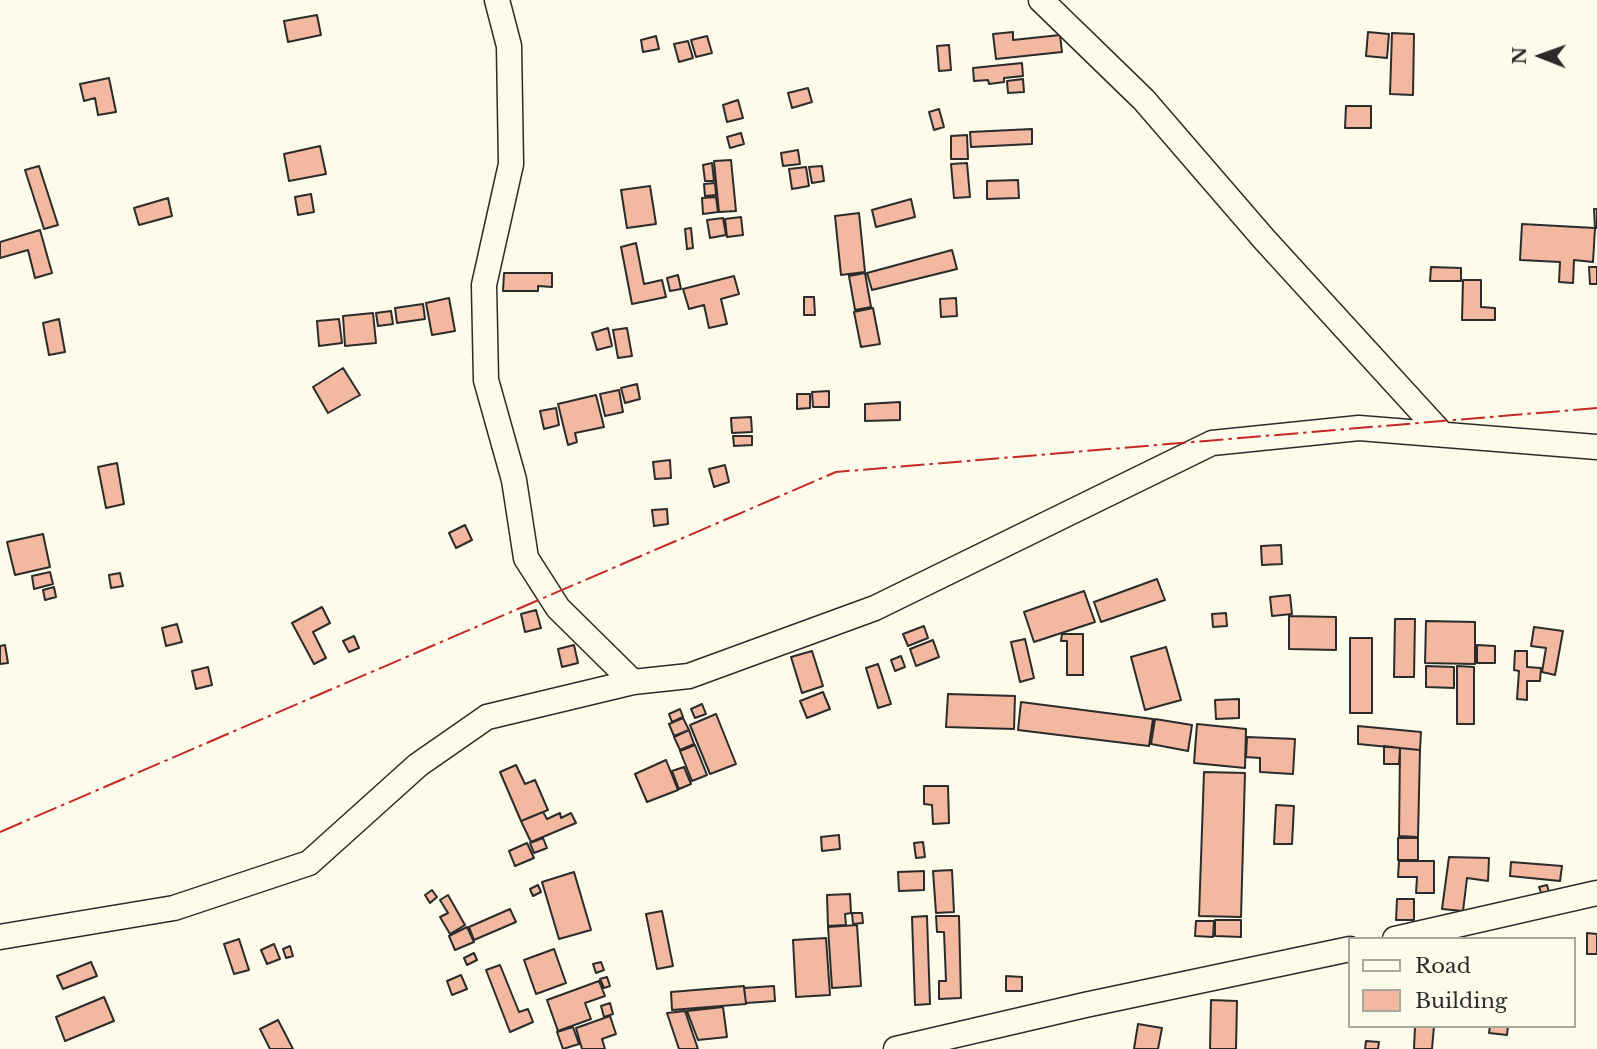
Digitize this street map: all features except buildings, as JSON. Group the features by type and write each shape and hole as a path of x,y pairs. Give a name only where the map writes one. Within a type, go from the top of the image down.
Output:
{"street":[{"path":"497,0 509,46 511,164 485,285 486,380 514,480 526,558 558,608 633,682"},
{"path":"1041,0 1144,100 1264,239 1442,434"},
{"path":"0,937 174,908 309,863 418,765 487,718 633,682 689,676 876,608 1212,443 1359,428 1597,447"},
{"path":"1404,937 1597,893"},
{"path":"896,1049 1348,948"}],"power":[{"path":"0,832 836,472 1597,408"}]}
